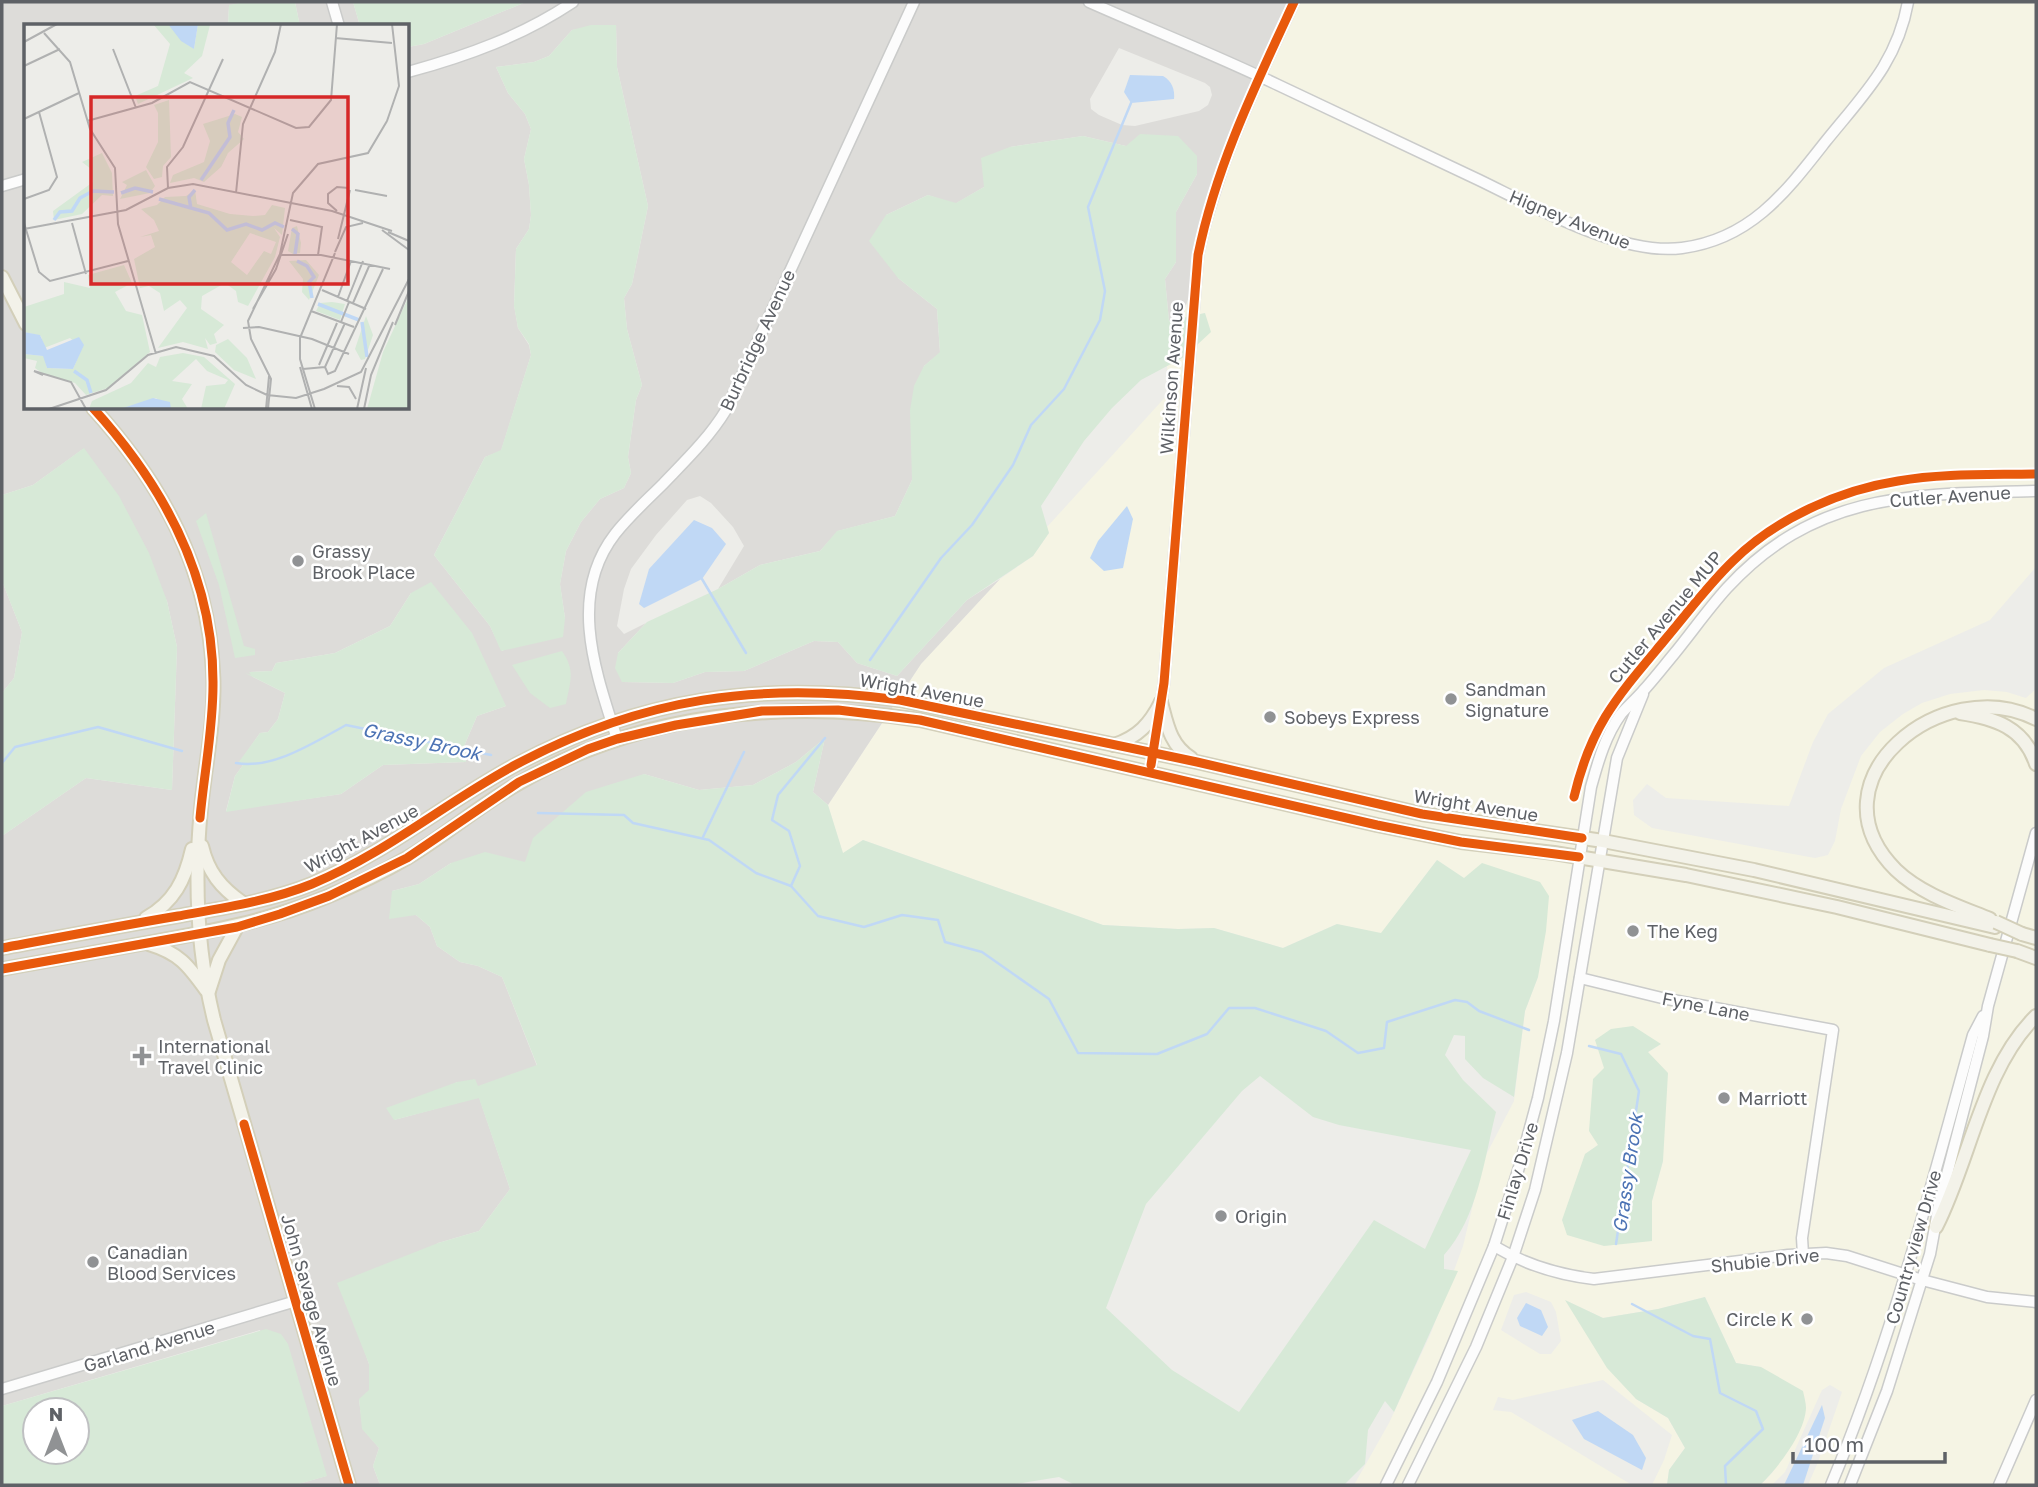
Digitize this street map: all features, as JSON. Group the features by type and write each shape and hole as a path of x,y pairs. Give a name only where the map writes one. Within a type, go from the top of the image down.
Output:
{"main road":[{"path":"2,277 24,320"},
{"name":"John Savage Avenue","path":"95,410 129,449 160,494 184,543 201,595 211,647 213,688 200,818 198,913 209,993 221,1046 349,1485"},
{"name":"Wright Avenue","path":"2,948 198,913 279,895 344,870 411,832 515,765 611,721 715,698 763,692 819,692 900,700 1197,762 1422,814 1602,841 1754,870 1996,925 2036,939"},
{"path":"1114,745 1141,732 1161,702"},
{"path":"1161,702 1172,740 1180,750 1197,762"},
{"path":"1996,925 1912,883 1886,858 1870,825 1868,808 1871,782 1886,754 1911,731 1933,719 1977,707 2000,707 2036,719"},
{"name":"Wright Avenue","path":"2,969 237,927 307,905 407,858 519,782 567,758 617,739 688,722 762,711 838,710 920,720 1461,842 1599,861 1748,887 2017,951 2036,958"},
{"path":"1953,712 1985,717 2015,731 2026,743 2036,764"},
{"path":"200,818 202,846 212,873 224,889 243,903"},
{"path":"136,923 155,913 179,889 186,875 200,818"},
{"path":"209,993 219,960 237,927"},
{"path":"145,943 169,950 188,964 209,993"},
{"path":"1936,1227 1948,1203 1974,1125 1994,1082 2023,1028 2036,1016"}],"street":[{"path":"332,2 338,24"},
{"path":"410,71 510,38 573,2"},
{"name":"Burbridge Avenue","path":"617,739 592,656 589,628 589,600 601,555 615,534 698,447 726,410 914,2"},
{"name":"Higney Avenue","path":"1089,2 1259,77 1551,214 1612,239 1644,248 1683,248 1724,237 1748,225 1765,212 1795,180 1877,79 1894,50 1908,2"},
{"name":"Wilkinson Avenue","path":"1150,774 1161,702 1198,255 1215,186 1259,77 1294,2"},
{"path":"2,186 24,180"},
{"name":"Cutler Avenue","path":"1582,838 1591,788 1602,751 1622,714 1728,587 1769,551 1824,519 1871,503 1954,492 2036,491"},
{"name":"Cutler Avenue","path":"1602,841 1617,758 1644,690"},
{"name":"Countryview Drive","path":"1850,1485 1884,1399 1922,1280 1983,1036 1988,1006 2036,834"},
{"name":"Finlay Drive","path":"1386,1485 1433,1389 1494,1246 1525,1146 1547,1059 1582,838"},
{"name":"Finlay Drive","path":"1408,1485 1462,1378 1513,1257 1535,1190 1550,1131 1580,978 1602,841"},
{"name":"Fyne Lane","path":"1580,978 1662,998 1833,1030 1802,1238 1803,1254"},
{"name":"Countryview Drive","path":"1831,1485 1866,1396 1905,1275 1973,1035 1988,1006"},
{"name":"Shubie Drive","path":"1494,1246 1513,1257 1573,1276 1594,1279 1826,1253 1847,1256 1922,1280 2001,1300 2036,1302"},
{"name":"Garland Avenue","path":"2,1390 296,1301"},
{"path":"2000,1485 2036,1400"}],"shaded area":[{"path":"2,2 244,2 229,6 228,24 24,24 24,410 410,410 410,47 424,44 526,2 1289,2 1265,54 1182,318 1169,321 1165,279 1176,262 1176,212 1197,174 1197,156 1126,146 1083,136 1010,147 984,187 955,204 928,195 886,215 898,278 937,309 940,353 924,366 912,446 912,480 895,516 838,531 820,551 760,565 718,589 744,546 733,527 711,503 700,496 687,500 631,569 617,626 624,634 646,623 618,653 622,682 673,683 705,672 744,671 814,641 838,642 857,663 897,676 967,600 1000,579 921,664 828,805 813,792 825,738 796,762 753,785 699,790 644,774 525,862 451,863 419,884 392,891 392,902 416,915 430,927 437,946 460,962 478,966 502,977 537,1066 477,1087 457,1082 394,1120 479,1097 510,1189 479,1231 438,1243 361,1341 369,1364 370,1390 359,1400 363,1429 379,1448 373,1466 380,1485 295,1485 326,1476 260,1330 36,1396 21,1396 21,1400 2,1406 2,836 86,778 172,790 177,647 167,601 83,449 33,485 2,495","holes":["616,25 617,67 648,206 632,284 624,298 627,329 642,385 636,400 628,457 631,473 624,488 600,499 581,522 566,551 560,584 565,618 502,651 490,626 434,555 485,457 501,451 531,355 529,345 518,328 514,305 516,249 529,229 531,215 524,159 531,129 525,114 508,93 496,67 534,62 549,56 572,30","1119,48 1210,87 1212,95 1208,105 1199,111 1135,126 1122,125 1091,109 1090,99","411,593 506,706 477,716 465,744 466,762 383,765 341,794 226,811 235,776 243,765 239,763 260,733 268,732 278,719 285,693 253,677 250,672 272,671 276,663 335,653 390,626"]},
{"path":"244,2 295,2 300,24 228,24 229,5"},
{"path":"295,2 353,2 359,24 300,24"},
{"path":"353,2 526,2 424,44 410,47 410,24 359,24"},
{"path":"1289,2 2036,2 2036,567 1990,620 1884,668 1828,714 1813,742 1789,806 1666,798 1647,784 1633,800 1634,815 1652,828 1815,858 1828,855 1835,841 1841,809 1861,756 1880,732 1922,703 1950,694 1984,690 2007,692 2026,698 2036,689 2036,1485 1808,1485 1842,1392 1830,1385 1822,1390 1785,1472 1772,1485 1760,1485 1773,1472 1761,1367 1736,1363 1705,1297 1658,1309 1603,1318 1567,1301 1636,1399 1668,1418 1685,1448 1669,1470 1667,1485 1652,1485 1672,1435 1603,1380 1513,1400 1498,1397 1493,1410 1511,1412 1632,1485 1354,1485 1389,1423 1431,1333 1463,1246 1484,1159 1514,1101 1525,1011 1538,977 1465,879 1437,860 1381,934 1337,924 1283,948 1214,928 1103,925 863,840 843,854 828,805 921,664 1000,579 1033,556 1049,533 1047,527 1169,393 1167,366 1184,357 1205,313 1182,318 1265,54","holes":["1660,1045 1648,1052 1663,1161 1652,1201 1585,1154 1598,1145 1604,1068","1526,1292 1551,1302 1556,1312 1561,1341 1551,1354 1540,1354 1501,1330 1514,1295"]},
{"path":"591,25 616,25 617,67 648,206 632,284 624,298 627,329 642,385 636,400 628,457 631,473 624,488 600,499 581,522 566,551 560,584 565,618 563,637 501,651 490,626 434,555 485,457 501,450 531,355 529,344 518,328 514,306 516,249 529,229 531,215 524,159 531,129 525,114 508,93 496,67 534,62 549,56 572,30"},
{"path":"1140,134 1178,136 1197,156 1197,174 1176,212 1176,262 1165,279 1169,321 1205,313 1211,332 1184,357 1141,380 1084,441 1041,506 1049,533 1033,556 967,600 897,676 857,663 838,642 814,641 744,671 705,672 673,683 622,682 615,668 618,653 647,622 718,589 760,565 820,551 837,531 895,516 912,480 910,410 914,386 924,366 940,352 937,309 898,278 869,241 886,215 928,195 956,203 984,187 981,158 1010,147 1083,136 1126,146"},
{"path":"84,448 119,496 149,553 167,601 177,647 172,790 86,778 2,836 2,693 14,678 22,632 2,581 2,495 33,485"},
{"path":"206,513 244,646 255,649 255,655 235,658 219,585 196,521"},
{"path":"2,581 22,632 14,678 2,693"},
{"path":"431,582 472,633 506,706 477,716 465,744 466,762 383,765 341,794 226,812 235,776 243,765 238,763 260,733 268,732 278,719 285,693 245,673 251,675 249,672 272,671 276,663 335,653 390,626 411,593"},
{"path":"562,651 570,671 566,704 550,708 530,693 512,665"},
{"path":"825,738 813,792 828,805 843,853 863,840 1103,925 1214,928 1283,948 1337,924 1381,933 1437,860 1464,878 1482,863 1540,882 1549,896 1546,931 1538,977 1525,1011 1514,1097 1483,1078 1465,1059 1465,1036 1454,1035 1445,1055 1463,1080 1496,1112 1472,1206 1456,1240 1444,1255 1444,1269 1458,1271 1394,1412 1385,1401 1368,1430 1365,1464 1344,1485 1075,1485 1059,1477 1009,1485 380,1485 373,1466 379,1448 362,1429 359,1399 369,1390 369,1364 337,1283 438,1243 479,1231 510,1189 479,1098 394,1120 386,1108 457,1082 475,1079 478,1086 537,1065 502,977 478,966 460,962 437,946 430,927 416,915 389,919 392,891 419,884 451,863 485,852 525,862 533,838 586,792 644,774 699,790 753,785 796,762","holes":["1260,1076 1313,1117 1339,1125 1471,1150 1425,1249 1374,1220 1239,1412 1172,1370 1106,1308 1146,1204 1242,1091"]},
{"path":"1633,1026 1661,1044 1648,1052 1668,1073 1663,1161 1652,1201 1652,1241 1604,1246 1567,1235 1562,1220 1585,1154 1598,1145 1589,1131 1593,1079 1604,1068 1595,1040 1611,1029"},
{"path":"1705,1297 1736,1363 1761,1367 1803,1391 1806,1408 1796,1439 1760,1485 1667,1485 1669,1470 1685,1448 1668,1418 1636,1399 1607,1368 1565,1300 1603,1318 1658,1309"},
{"path":"266,1329 281,1334 288,1344 327,1476 295,1485 2,1485 2,1406 21,1400 21,1466 91,1466 91,1396 36,1396"}],"water":[{"path":"1130,75 1163,76 1172,86 1174,99 1131,103 1124,92"},
{"path":"1127,506 1133,519 1123,568 1104,571 1090,558 1098,541"},
{"path":"694,520 712,528 726,544 702,579 644,608 639,604 649,569"},
{"path":"1526,1303 1541,1310 1548,1327 1542,1336 1520,1326 1517,1318"},
{"path":"1822,1405 1825,1418 1803,1485 1784,1485"},
{"path":"1598,1411 1633,1435 1646,1458 1642,1470 1584,1439 1572,1420"}],"waterway":[{"path":"870,660 941,558 972,525 1013,465 1031,425 1064,389 1100,320 1105,291 1088,207 1131,103"},
{"path":"702,579 746,653"},
{"name":"Grassy Brook","path":"236,763 250,764 278,759 346,725 491,755"},
{"name":"Grassy Brook","path":"2,763 15,747 98,727 182,751"},
{"path":"791,886 800,866 789,831 772,820 778,795 825,738"},
{"path":"703,837 744,752"},
{"name":"Grassy Brook","path":"538,813 624,815 633,823 709,840 756,873 791,886 818,916 864,927 902,915 938,920 945,942 982,952 1049,999 1078,1053 1157,1054 1207,1034 1229,1008 1255,1008 1326,1031 1358,1053 1384,1048 1387,1022 1455,1000 1467,1002 1479,1011 1529,1030"},
{"name":"Grassy Brook","path":"1589,1046 1621,1054 1639,1091 1616,1244"},
{"name":"Grassy Brook","path":"1632,1304 1693,1336 1710,1339 1720,1393 1756,1411 1763,1429 1725,1466 1726,1485"}],"cycle path":[{"path":"1151,765 1164,683 1198,255 1226,157 1294,2"},
{"path":"95,410 142,469 162,501 180,535 205,607 211,645 213,702 200,818"},
{"name":"Cutler Avenue MUP","path":"1574,797 1589,750 1619,696 1714,580 1768,532 1831,499 1876,485 1932,477 2036,474"},
{"path":"2,948 229,907 296,890 366,857 491,779 564,742 610,723 656,710 750,694 799,693 900,700 1197,762 1422,814 1582,838"},
{"path":"2,969 237,927 280,914 329,896 407,858 519,782 588,749 676,725 762,711 838,710 920,720 1377,825 1461,842 1579,857"},
{"path":"244,1124 349,1485"}],"place":[{"name":"Grassy Brook Place","path":"298,561"},
{"name":"Sandman Signature","path":"1451,699"},
{"name":"Sobeys Express","path":"1270,717"},
{"name":"The Keg","path":"1633,931"},
{"name":"International Travel Clinic","path":"142,1056"},
{"name":"Marriott","path":"1724,1098"},
{"name":"Origin","path":"1221,1216"},
{"name":"Canadian Blood Services","path":"93,1262"},
{"name":"Circle K","path":"1807,1319"}]}
